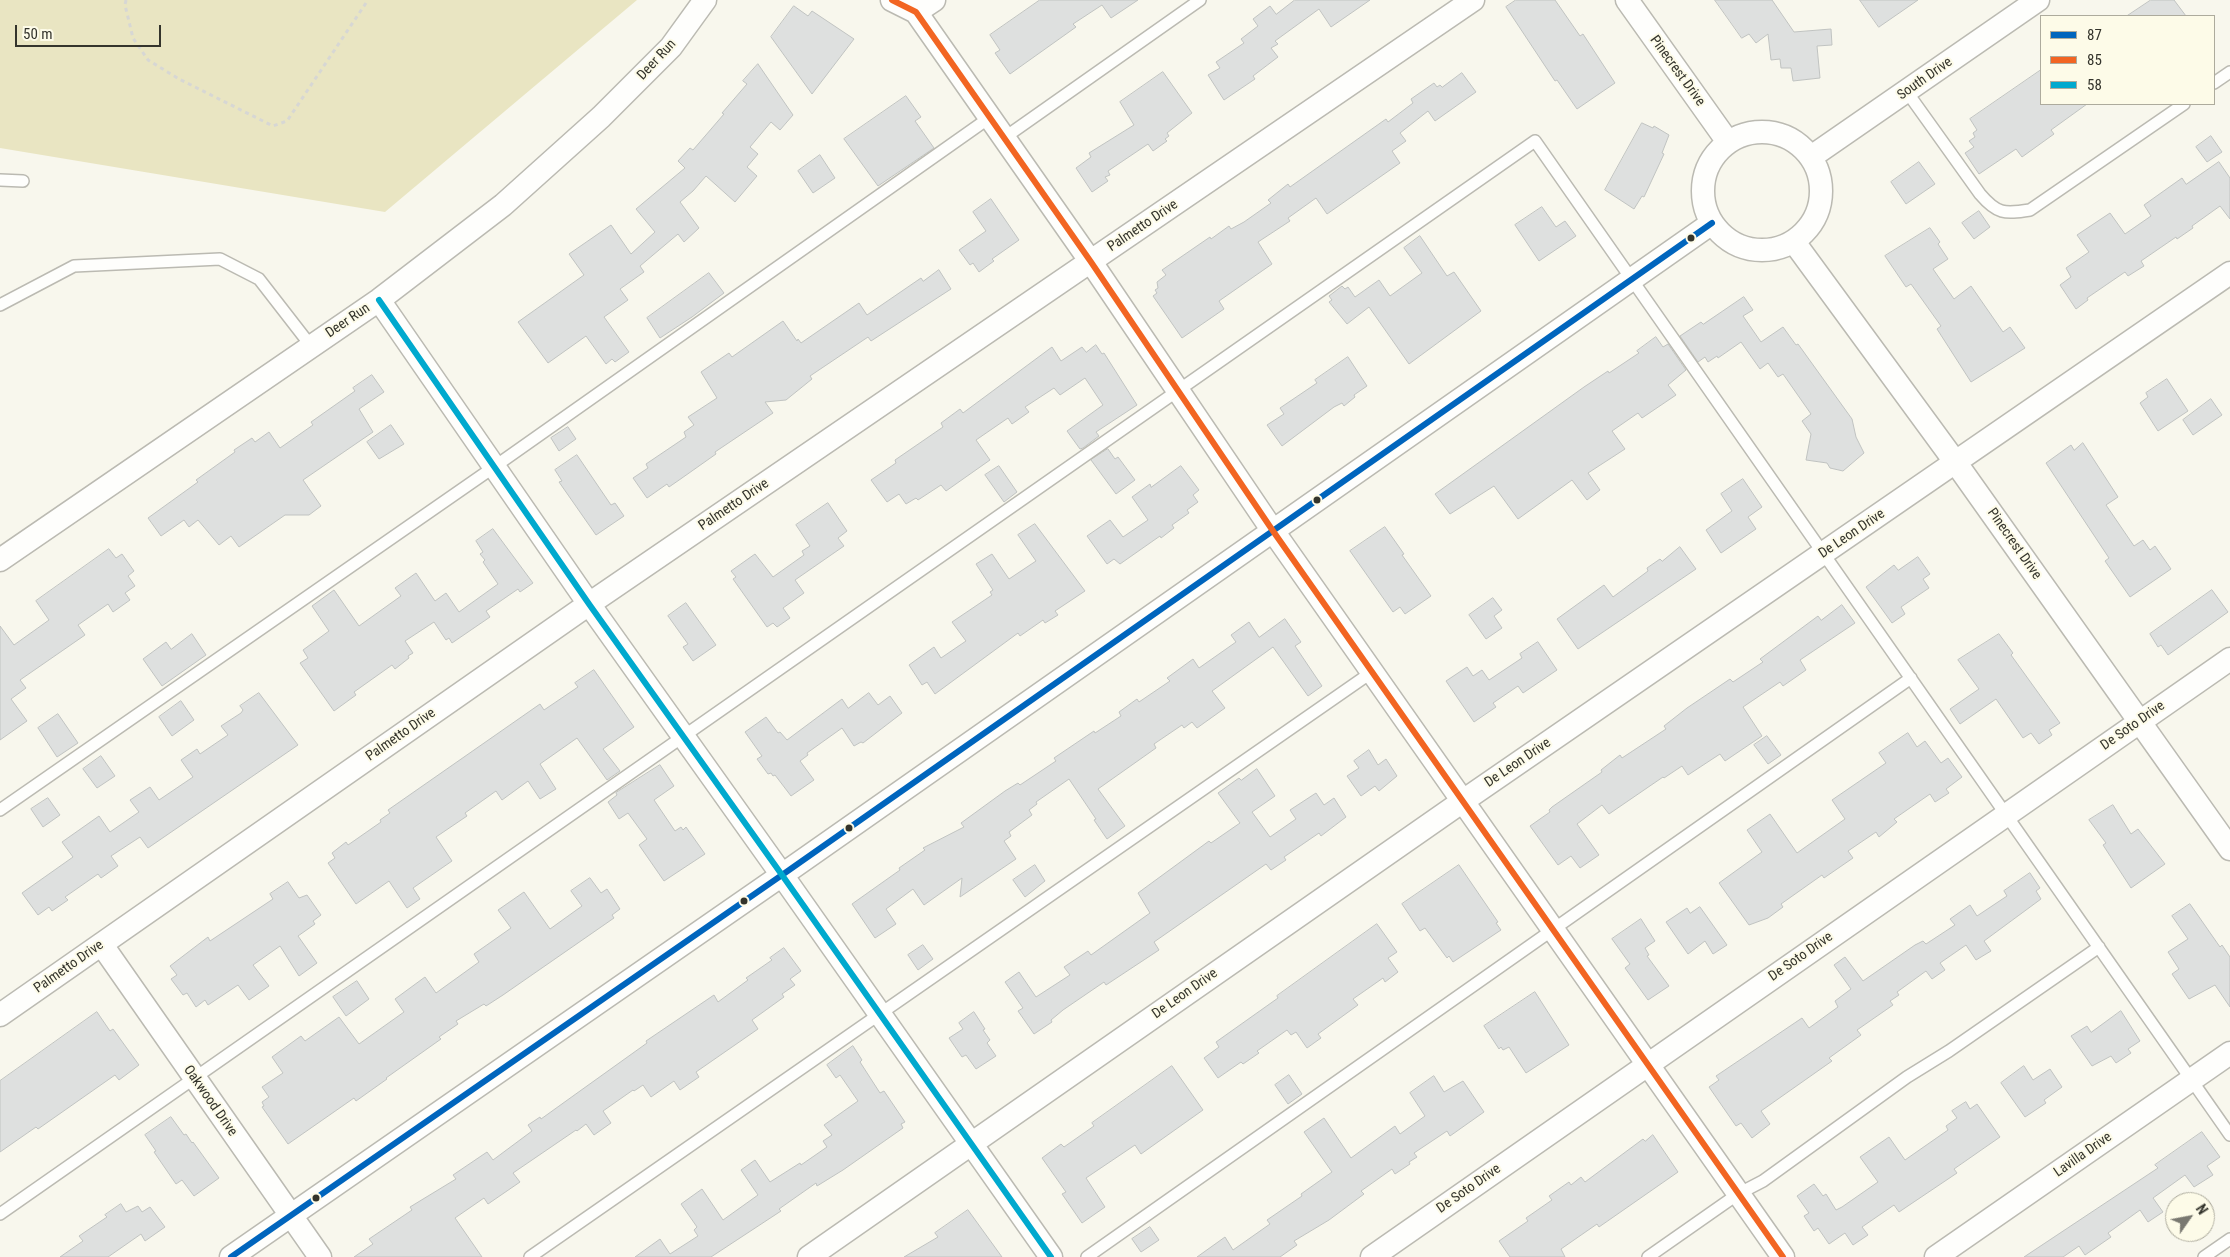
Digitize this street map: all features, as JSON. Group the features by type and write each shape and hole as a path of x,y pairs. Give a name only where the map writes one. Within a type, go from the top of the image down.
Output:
{"street":[{"name":"Deer Run","path":"0,560 379,300 503,205 601,117 671,47 705,0"},
{"path":"892,0 925,6 990,118 1372,672 1646,1065 1783,1257"},
{"name":"Palmetto Drive","path":"0,1016 589,604 1473,0"},
{"name":"Pinecrest Drive","path":"1627,0 1728,142"},
{"name":"South Drive","path":"1811,157 2038,0"},
{"path":"1773,133 1782,135 1798,144 1811,157 1820,174 1822,194 1818,212 1809,229 1794,242 1777,249 1758,251 1740,247 1724,237 1712,223 1705,206 1703,188 1706,170 1715,155 1728,142 1745,134 1773,133"},
{"path":"231,1257 1274,531 1712,223"},
{"name":"Pinecrest Drive","path":"1794,242 1956,463 2230,849"},
{"name":"De Leon Drive","path":"808,1257 1463,801 2230,273"},
{"path":"379,300 589,604 782,874 1051,1257"},
{"name":"De Soto Drive","path":"1372,1257 2006,813 2230,659"},
{"name":"Oakwood Drive","path":"102,945 320,1257"},
{"name":"Lavilla Drive","path":"1936,1257 2230,1053"}],"lane":[{"path":"1004,138 1200,0"},
{"path":"2215,83 2230,72"},
{"path":"1907,92 1980,194 1992,208 2008,213 2030,210 2183,105"},
{"path":"0,810 494,467 990,118"},
{"path":"0,1214 1535,141 2230,1135"},
{"path":"0,180 23,181"},
{"path":"0,305 74,266 220,259 259,279 311,346"},
{"path":"530,1257 1372,672"},
{"path":"1087,1257 1911,678"},
{"path":"1648,1257 1738,1194 1763,1181 1907,1077 1949,1051 2099,947"},
{"path":"2204,1257 2230,1239"}],"path":[{"path":"126,0 125,5 133,38 148,60 179,79 273,126 287,121 368,0"}],"shaded area":[{"path":"0,0 637,0 385,212 0,148"}],"building":[{"path":"1040,0 1138,0 1111,18 1102,5 1073,24 1076,27 1010,74 995,53 1000,50 990,35"},
{"path":"1295,0 1370,0 1331,27 1319,9 1275,41 1278,44 1271,48 1278,57 1253,76 1255,79 1224,100 1208,75 1220,68 1216,62 1244,43 1241,39 1258,26 1253,19 1270,6 1276,14"},
{"path":"1516,0 1555,0 1580,36 1583,34 1615,83 1577,109 1557,80 1555,81 1506,7"},
{"path":"1715,0 1772,0 1794,32 1831,29 1832,45 1817,46 1820,78 1793,81 1791,68 1781,68 1780,59 1771,60 1768,34 1756,43 1749,34 1742,38"},
{"path":"1860,0 1918,0 1879,27"},
{"path":"2151,0 2174,0 2185,15 2128,15"},
{"path":"794,6 808,16 812,11 854,39 812,94 771,37"},
{"path":"758,64 793,115 780,130 771,122 750,147 758,154 747,167 757,176 735,202 706,176 680,202 699,228 684,242 678,234 640,266 644,272 620,289 628,300 604,317 629,352 615,362 612,359 606,364 586,336 548,363 518,322 584,275 569,254 611,225 631,254 655,232 636,209 685,168 678,161 690,148 693,150 724,114 722,113 747,84 743,81"},
{"path":"2040,71 2040,105 2086,105 2051,130 2054,134 2022,157 2016,149 1979,174 1965,153 1974,147 1969,141 1975,137 1973,133 1977,130 1970,119"},
{"path":"1163,72 1192,113 1167,133 1169,136 1165,139 1167,141 1153,151 1148,144 1108,171 1110,175 1105,177 1108,181 1092,192 1076,168 1091,157 1089,153 1134,125 1120,102"},
{"path":"1462,73 1476,92 1435,121 1428,111 1400,133 1406,141 1392,151 1400,163 1327,214 1316,198 1288,218 1290,221 1258,242 1272,264 1219,301 1224,309 1182,338 1153,296 1157,293 1155,290 1158,288 1157,282 1166,275 1162,270 1210,237 1211,239 1229,226 1231,229 1244,222 1271,203 1268,200 1288,184 1290,187 1386,119 1388,122 1413,103 1411,99 1434,83 1437,87 1440,85 1442,87"},
{"path":"906,96 921,117 915,121 934,148 878,186 844,139"},
{"path":"1642,123 1653,128 1654,126 1669,135 1662,153 1664,154 1644,197 1642,196 1634,209 1605,190"},
{"path":"2211,136 2222,152 2207,162 2196,147"},
{"path":"820,155 835,178 813,193 798,171"},
{"path":"1919,162 1935,184 1906,204 1891,182"},
{"path":"2219,162 2230,178 2230,219 2220,206 2192,226 2193,228 2177,239 2176,237 2141,261 2144,266 2128,276 2125,272 2087,298 2088,300 2076,309 2060,285 2071,277 2066,268 2089,252 2077,235 2110,213 2125,234 2151,216 2144,205 2182,178 2186,184"},
{"path":"991,199 1019,240 992,259 994,261 979,272 973,263 970,265 959,250 986,231 973,212"},
{"path":"1542,207 1556,227 1565,221 1576,236 1539,261 1515,225"},
{"path":"1979,211 1990,227 1974,239 1962,223"},
{"path":"1930,228 1940,242 1938,244 1948,259 1933,269 1954,299 1971,286 2003,332 2010,327 2025,348 1971,382 1937,329 1941,326 1911,284 1906,287 1885,256"},
{"path":"1420,236 1447,276 1454,272 1481,311 1409,364 1369,307 1347,324 1329,302 1332,300 1329,296 1342,286 1345,289 1348,287 1355,297 1379,280 1390,296 1422,273 1404,248"},
{"path":"939,270 951,289 871,341 868,337 810,376 812,379 786,400 765,402 773,413 715,452 716,454 669,487 667,484 647,498 633,478 648,468 646,464 686,437 684,432 694,425 688,417 717,398 701,372 729,353 732,357 783,321 797,341 798,339 801,343 859,303 867,315 921,278 923,281"},
{"path":"709,273 724,293 660,338 647,318"},
{"path":"1744,297 1753,310 1743,316 1761,342 1783,327 1796,345 1798,344 1852,419 1856,437 1864,453 1843,471 1830,468 1827,463 1806,460 1811,434 1802,421 1811,414 1783,374 1778,377 1768,363 1760,369 1741,342 1718,358 1717,356 1708,362 1705,357 1698,362 1680,336 1701,322 1703,324"},
{"path":"1656,337 1663,347 1668,344 1686,370 1668,385 1676,395 1642,418 1638,413 1612,431 1625,449 1588,473 1600,490 1587,500 1572,480 1518,519 1494,486 1450,514 1435,494 1584,387 1639,353 1637,351"},
{"path":"1096,345 1102,354 1104,353 1137,405 1096,432 1099,436 1083,448 1080,449 1067,431 1103,405 1085,378 1060,395 1054,388 1025,407 1029,412 1012,424 1008,418 976,440 990,460 946,491 941,485 918,500 916,498 906,504 899,494 887,502 871,480 896,463 895,460 943,427 941,423 960,409 963,413 1052,347 1061,361 1082,347 1086,352"},
{"path":"1348,357 1367,386 1354,395 1355,397 1344,406 1342,403 1334,407 1282,446 1267,425 1284,414 1280,408 1317,383 1315,380"},
{"path":"372,375 384,392 359,409 373,432 303,480 321,506 309,515 285,515 239,547 231,536 219,545 198,520 189,527 184,520 161,536 148,518 198,482 196,480 252,438 255,442 269,432 280,448 313,425 311,422 355,391 353,388"},
{"path":"2167,379 2188,411 2158,431 2140,403 2148,397 2146,393"},
{"path":"2211,399 2222,415 2193,435 2183,420"},
{"path":"391,425 404,444 379,459 367,442"},
{"path":"568,427 576,439 559,451 551,438"},
{"path":"2083,443 2118,497 2106,505 2134,546 2143,540 2150,550 2155,546 2171,569 2130,597 2105,561 2109,558 2046,463 2071,445 2074,450"},
{"path":"1108,449 1115,459 1118,457 1135,480 1116,494 1091,460"},
{"path":"577,455 611,505 615,503 624,516 596,535 559,482 562,481 555,470"},
{"path":"999,466 1017,492 1004,502 985,475"},
{"path":"1181,466 1199,490 1193,495 1198,502 1187,510 1189,513 1172,525 1174,528 1161,538 1160,536 1120,564 1114,559 1107,564 1087,536 1110,520 1123,537 1148,520 1132,497 1150,484 1151,487"},
{"path":"1743,479 1762,507 1748,517 1756,529 1721,553 1706,530 1732,511 1721,494"},
{"path":"828,503 847,531 838,538 844,546 795,580 804,593 783,608 790,618 777,627 773,623 767,627 733,579 736,577 731,571 755,554 773,577 804,555 802,551 810,546 796,525"},
{"path":"1035,524 1085,591 1055,611 1058,615 1045,623 1043,620 1020,636 1018,633 935,694 927,682 922,685 909,665 934,647 941,658 966,641 952,622 992,595 990,592 993,590 976,564 992,554 1009,579 1036,561 1018,535"},
{"path":"1385,527 1431,596 1405,614 1400,607 1393,612 1350,551"},
{"path":"493,529 533,583 520,592 518,589 486,611 490,617 452,643 449,638 446,640 434,622 405,641 413,653 408,656 409,658 395,669 392,665 354,692 356,695 334,711 300,663 308,658 303,650 329,631 312,606 334,590 359,626 401,596 395,588 416,573 435,601 446,593 459,612 498,584 483,562 485,560 480,554 483,552 476,541"},
{"path":"1680,547 1696,569 1578,649 1557,619 1604,585 1613,597 1648,571 1647,568 1660,559 1662,561"},
{"path":"109,549 116,558 122,554 134,571 128,576 135,586 125,593 130,600 113,612 108,604 78,625 85,635 20,680 26,688 11,699 27,721 0,740 0,626 14,645 49,620 36,601"},
{"path":"1918,557 1930,574 1923,579 1929,588 1901,607 1905,614 1892,623 1866,587 1894,565 1898,570"},
{"path":"2212,590 2228,612 2168,655 2161,645 2158,647 2150,634"},
{"path":"1493,598 1502,610 1494,616 1502,628 1486,639 1469,615"},
{"path":"686,603 716,645 693,661 683,647 688,644 668,616"},
{"path":"1842,605 1855,623 1800,660 1806,670 1783,686 1780,682 1743,707 1762,736 1725,761 1720,754 1688,775 1682,766 1609,814 1602,805 1577,824 1599,855 1580,868 1571,856 1558,865 1530,826 1550,812 1549,810 1552,807 1602,772 1601,770 1620,755 1622,758 1666,729 1664,726 1687,708 1730,679 1733,682 1763,662 1760,659 1818,616 1821,620"},
{"path":"1285,619 1301,642 1295,646 1322,686 1308,696 1273,647 1212,691 1225,708 1197,728 1192,722 1184,728 1182,725 1154,744 1156,748 1098,789 1125,826 1107,839 1069,779 1036,802 1037,804 1029,810 1032,815 1009,832 1011,836 1004,841 1016,859 960,897 962,878 924,905 913,889 886,909 896,924 875,938 852,904 900,870 899,868 925,850 923,848 964,827 961,823 1005,791 1018,783 1020,785 1056,761 1054,758 1094,731 1095,733 1121,716 1119,712 1137,699 1139,702 1170,681 1167,678 1193,659 1199,668 1236,642 1231,635 1249,622 1259,637"},
{"path":"192,634 206,655 162,686 143,659 166,642 171,649"},
{"path":"1999,634 2013,653 2011,655 2060,723 2049,730 2052,735 2039,744 2031,733 2023,738 1996,699 1960,724 1950,709 1979,689 1958,660"},
{"path":"1538,642 1557,670 1523,693 1518,686 1493,703 1496,707 1474,722 1446,681 1467,667 1473,676 1482,670 1489,680 1522,658 1520,654"},
{"path":"594,670 634,727 603,749 620,771 607,780 577,738 540,764 556,789 540,799 528,781 502,800 496,791 465,813 467,816 436,837 452,861 413,888 420,899 407,908 389,881 356,904 328,863 335,858 332,853 346,842 348,845 381,822 380,820 390,813 388,810 540,704 544,710 578,687 575,683"},
{"path":"259,693 298,745 148,848 140,837 111,856 118,866 101,878 98,874 65,897 68,900 52,911 49,907 38,915 22,893 73,857 62,842 99,816 110,832 139,812 130,800 150,787 159,800 193,777 181,760 197,749 200,754 228,735 221,726 241,713 243,710 240,706"},
{"path":"869,693 878,705 890,696 902,713 863,743 861,742 854,746 842,728 807,753 808,755 800,761 814,780 791,796 775,775 768,774 757,759 762,756 745,732 766,717 778,733 780,732 787,740 842,699 848,708"},
{"path":"181,701 194,720 172,736 159,717"},
{"path":"58,714 78,743 57,757 38,728"},
{"path":"1908,733 1917,747 1925,741 1941,763 1948,758 1962,777 1946,789 1949,793 1935,802 1930,794 1894,819 1897,822 1879,837 1876,832 1848,851 1853,858 1824,878 1822,875 1781,904 1783,907 1768,918 1749,925 1719,883 1762,852 1747,830 1770,814 1797,853 1845,819 1832,800 1886,763 1879,753"},
{"path":"1767,736 1781,755 1768,764 1754,745"},
{"path":"1369,750 1378,765 1386,759 1397,776 1379,791 1375,786 1361,796 1347,776 1359,768 1354,761"},
{"path":"101,756 115,776 97,788 83,769"},
{"path":"660,765 674,786 654,800 675,831 681,827 683,830 686,827 705,854 664,881 639,845 647,839 628,813 619,819 608,802 617,795 616,793"},
{"path":"1257,769 1275,796 1252,812 1270,837 1296,819 1290,810 1316,793 1324,805 1334,798 1346,817 1321,836 1319,833 1284,857 1286,860 1271,870 1266,864 1154,942 1159,950 1106,985 1104,982 1063,1010 1051,1020 1052,1022 1034,1034 1018,1011 1023,1008 1005,982 1019,972 1036,997 1070,975 1064,967 1088,951 1091,955 1150,913 1138,893 1209,841 1211,843 1240,823 1218,793 1239,778 1241,780"},
{"path":"48,798 60,815 43,827 31,809"},
{"path":"2113,805 2131,834 2138,829 2165,864 2131,888 2103,845 2106,843 2089,820"},
{"path":"1035,865 1045,881 1025,897 1013,880"},
{"path":"1459,865 1498,922 1496,923 1501,930 1453,962 1449,956 1447,958 1425,928 1420,931 1402,904"},
{"path":"2030,873 2040,888 2036,891 2041,899 1984,941 1991,951 1976,960 1966,945 1940,963 1945,970 1932,979 1926,971 1897,992 1899,995 1890,1001 1893,1005 1857,1030 1861,1035 1829,1058 1832,1061 1761,1111 1770,1124 1752,1138 1741,1123 1736,1126 1709,1087 1719,1080 1716,1076 1802,1018 1809,1028 1838,1007 1835,1001 1851,989 1834,965 1845,957 1863,981 1915,945 1923,941 1926,944 1955,925 1950,919 1970,905 1977,916 2007,896 2004,891"},
{"path":"590,878 601,893 607,889 620,909 612,915 614,918 503,995 456,1021 458,1024 439,1037 441,1039 387,1079 356,1101 354,1098 288,1144 262,1107 264,1106 262,1102 269,1097 262,1087 283,1073 272,1057 301,1036 305,1041 339,1017 359,1044 404,1012 395,999 425,977 436,993 479,962 474,954 511,928 498,910 524,892 550,929 582,906 571,891"},
{"path":"288,882 299,898 307,895 321,915 313,921 315,924 298,936 317,963 299,976 280,946 253,965 269,986 249,1000 238,985 208,1005 205,1000 196,1007 187,993 183,995 171,979 177,975 170,966 208,937 210,941 273,899 270,894"},
{"path":"2190,904 2220,947 2222,945 2230,957 2230,1007 2215,985 2189,999 2172,974 2179,969 2168,952 2188,939 2172,916"},
{"path":"1700,907 1727,945 1713,954 1705,941 1688,954 1666,922 1687,908 1690,913"},
{"path":"1641,919 1655,941 1645,948 1649,955 1647,956 1669,986 1648,1000 1625,968 1630,964 1612,939"},
{"path":"1377,924 1397,952 1388,958 1398,972 1385,982 1383,978 1353,999 1358,1005 1318,1034 1321,1038 1307,1048 1296,1032 1291,1035 1287,1030 1257,1051 1259,1053 1243,1064 1241,1062 1218,1078 1204,1058 1219,1047 1216,1042"},
{"path":"923,945 933,959 918,970 908,955"},
{"path":"784,948 801,971 790,979 795,985 782,994 784,997 752,1020 758,1029 696,1072 699,1077 680,1090 674,1081 651,1097 643,1085 633,1090 603,1111 611,1123 594,1135 586,1124 576,1130 513,1173 520,1182 488,1204 484,1198 455,1218 482,1257 354,1257 373,1244 369,1239 412,1210 410,1207 456,1179 453,1175 487,1152 493,1160 532,1131 528,1125 540,1117 541,1119 647,1043 646,1041 714,995 718,1002 748,980 746,978 772,960 770,958"},
{"path":"357,981 369,999 346,1016 333,997"},
{"path":"1535,992 1569,1045 1526,1073 1509,1047 1503,1050 1501,1047 1499,1049 1484,1026"},
{"path":"2121,1011 2140,1041 2128,1049 2131,1053 2116,1063 2111,1056 2092,1066 2071,1036 2087,1026 2091,1032"},
{"path":"97,1012 110,1031 113,1029 139,1065 119,1080 115,1075 38,1129 36,1127 0,1152 0,1081"},
{"path":"974,1012 990,1040 987,1043 996,1056 976,1069 966,1055 962,1057 949,1038 963,1029 959,1023"},
{"path":"853,1046 862,1060 860,1062 880,1093 884,1091 905,1122 901,1124 903,1128 843,1170 817,1186 816,1183 779,1209 781,1211 711,1257 635,1257 660,1239 670,1254 698,1236 694,1230 697,1227 681,1204 702,1189 723,1220 758,1195 741,1170 755,1160 770,1182 800,1163 801,1165 827,1147 823,1141 832,1135 824,1125 858,1101 840,1075 836,1078 827,1065"},
{"path":"1172,1066 1203,1110 1141,1154 1135,1145 1086,1178 1105,1207 1082,1223 1062,1194 1066,1192 1042,1158 1061,1144 1064,1147 1094,1126 1092,1123"},
{"path":"2024,1066 2033,1080 2050,1069 2062,1087 2044,1100 2046,1103 2025,1117 2001,1083"},
{"path":"1289,1075 1302,1094 1288,1104 1275,1085"},
{"path":"1434,1076 1444,1092 1463,1081 1484,1112 1450,1136 1447,1131 1414,1153 1417,1157 1409,1162 1410,1164 1395,1174 1392,1169 1361,1191 1364,1194 1329,1220 1294,1241 1297,1245 1280,1257 1197,1257 1225,1237 1233,1250 1270,1224 1267,1220 1332,1172 1304,1132 1324,1118 1351,1158 1395,1126 1400,1134 1425,1116 1410,1093"},
{"path":"1966,1102 1970,1109 1977,1104 2000,1137 1954,1169 1957,1173 1899,1212 1894,1205 1862,1227 1868,1235 1853,1245 1845,1233 1829,1244 1818,1228 1814,1231 1804,1216 1809,1213 1797,1196 1814,1184 1823,1196 1826,1194 1836,1210 1842,1207 1878,1182 1860,1157 1889,1137 1905,1160 1948,1130 1946,1126 1957,1118 1952,1111"},
{"path":"171,1117 184,1135 186,1134 193,1142 219,1178 194,1196 182,1180 176,1184 145,1135"},
{"path":"2202,1132 2220,1157 2207,1166 2213,1175 2194,1187 2185,1175 2153,1198 2163,1212 2148,1222 2140,1210 2108,1233 2111,1237 2085,1255 2079,1246 2063,1257 2024,1257 2158,1168 2155,1165"},
{"path":"1653,1135 1678,1172 1599,1227 1597,1224 1561,1249 1565,1257 1510,1257 1499,1241 1528,1221 1526,1218 1552,1200 1549,1196 1569,1182 1571,1185 1581,1177 1585,1182 1643,1139 1645,1141"},
{"path":"121,1204 126,1212 138,1206 142,1212 150,1207 165,1227 145,1241 141,1234 108,1257 60,1257 83,1241 79,1236 107,1217 105,1215"},
{"path":"968,1210 1002,1257 904,1257 938,1237 935,1233"},
{"path":"1150,1227 1159,1240 1141,1252 1132,1239"}],"transit line":[{"name":"85","path":"892,0 916,12 1091,262 1273,531 1783,1257"},
{"name":"87","path":"231,1257 782,875 1712,223"},
{"name":"58","path":"379,300 589,604 1051,1257"}]}
